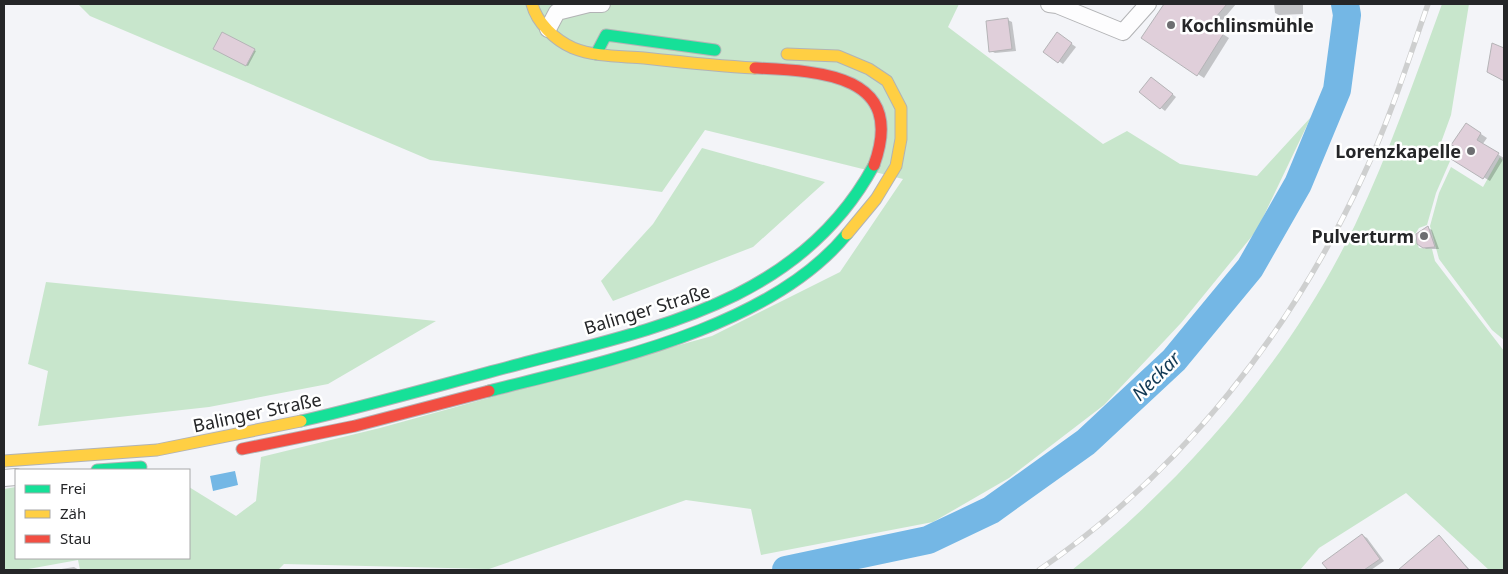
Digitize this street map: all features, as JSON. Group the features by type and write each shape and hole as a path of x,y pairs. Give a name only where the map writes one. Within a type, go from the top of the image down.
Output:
{"main road":[{"name":"Balinger Straße","path":"4,460 157,450 214,440 344,411 658,328 700,314 735,298 783,270 817,239 852,200 870,175 882,141 882,125 879,112 868,94 854,83 840,77 793,68 746,68 596,54 570,47 539,22 532,4"},
{"path":"596,54 606,35 729,52"},
{"path":"231,451 355,426 567,371 705,330 786,288 839,244 876,199 896,166 901,139 901,108 887,81 869,69 838,56 777,54"},
{"path":"109,469 155,465"}],"street":[{"path":"548,29 557,12 589,4 602,4"},
{"path":"1049,4 1056,5 1123,32 1148,4"}],"green space":[{"path":"78,4 959,4 948,27 1103,144 1127,131 1180,164 1257,176 1311,117 1257,230 1181,323 1104,405 1009,478 933,522 761,555 751,509 686,500 489,569 284,564 278,570 80,570 78,560 23,570 4,570 4,489 15,487 15,559 190,559 190,488 236,516 256,501 261,457 380,428 712,336 840,272 903,179 705,130 662,192 430,160 90,16"},
{"path":"1442,4 1469,4 1451,115 1439,148 1450,161 1436,193 1427,225 1419,228 1414,236 1419,248 1432,249 1435,261 1504,351 1504,570 1489,570 1406,493 1319,548 1300,570 1072,570 1156,496 1195,456 1233,413 1300,322 1329,275 1355,225 1401,115"},
{"path":"702,148 825,182 753,247 613,301 601,281 653,224"},
{"path":"1500,157 1504,162 1504,340 1492,330 1439,259 1430,226 1439,193 1451,167 1483,187"},
{"path":"46,282 436,321 328,384 209,407 38,426 48,371 28,364"}],"water":[{"path":"235,471 238,485 213,491 210,476"}],"building":[{"path":"1164,4 1227,4 1210,24 1224,33 1197,76 1141,38"},
{"path":"1008,18 1012,49 989,52 986,21"},
{"path":"222,32 255,49 246,66 213,49"},
{"path":"1057,32 1072,43 1058,63 1043,52"},
{"path":"1492,43 1504,48 1504,81 1487,72"},
{"path":"1151,77 1173,94 1160,109 1139,92"},
{"name":"Lorenzkapelle","path":"1466,123 1481,133 1477,140 1499,153 1483,179 1451,159 1449,154 1454,146 1451,145"},
{"name":"Pulverturm","path":"1428,226 1435,247 1423,248 1417,244 1416,234"},
{"path":"1362,534 1380,559 1364,570 1328,570 1322,563"},
{"path":"1439,535 1469,570 1398,570"}],"waterway":[{"name":"Neckar","path":"786,570 928,540 991,510 1086,442 1174,360 1250,268 1298,184 1337,90 1347,15 1345,4"}],"railway":[{"path":"1039,570 1091,531 1140,489 1186,443 1228,394 1268,342 1336,232 1364,174 1390,111 1428,4"}],"traffic: fast":[{"path":"596,54 606,35 715,50"},
{"path":"301,421 384,401 622,337 673,321 721,302 766,278 807,248 843,211 874,165"},
{"path":"489,391 632,354 730,318 774,295 814,267 847,234"},
{"path":"112,469 141,467"}],"traffic: slow":[{"path":"532,4 538,18 553,36 566,45 581,51 608,56 755,68"},
{"path":"787,54 838,56 869,69 887,81 901,108 901,139 896,166 876,199 847,234"},
{"path":"4,461 157,450 301,421"}],"traffic: jam":[{"path":"755,68 780,69 830,76 851,84 868,95 878,112 881,135 874,165"},
{"path":"242,449 355,426 489,391"}],"place":[{"name":"Kochlinsmühle","path":"1171,25"},
{"name":"Lorenzkapelle","path":"1471,151"},
{"name":"Pulverturm","path":"1424,236"}]}
